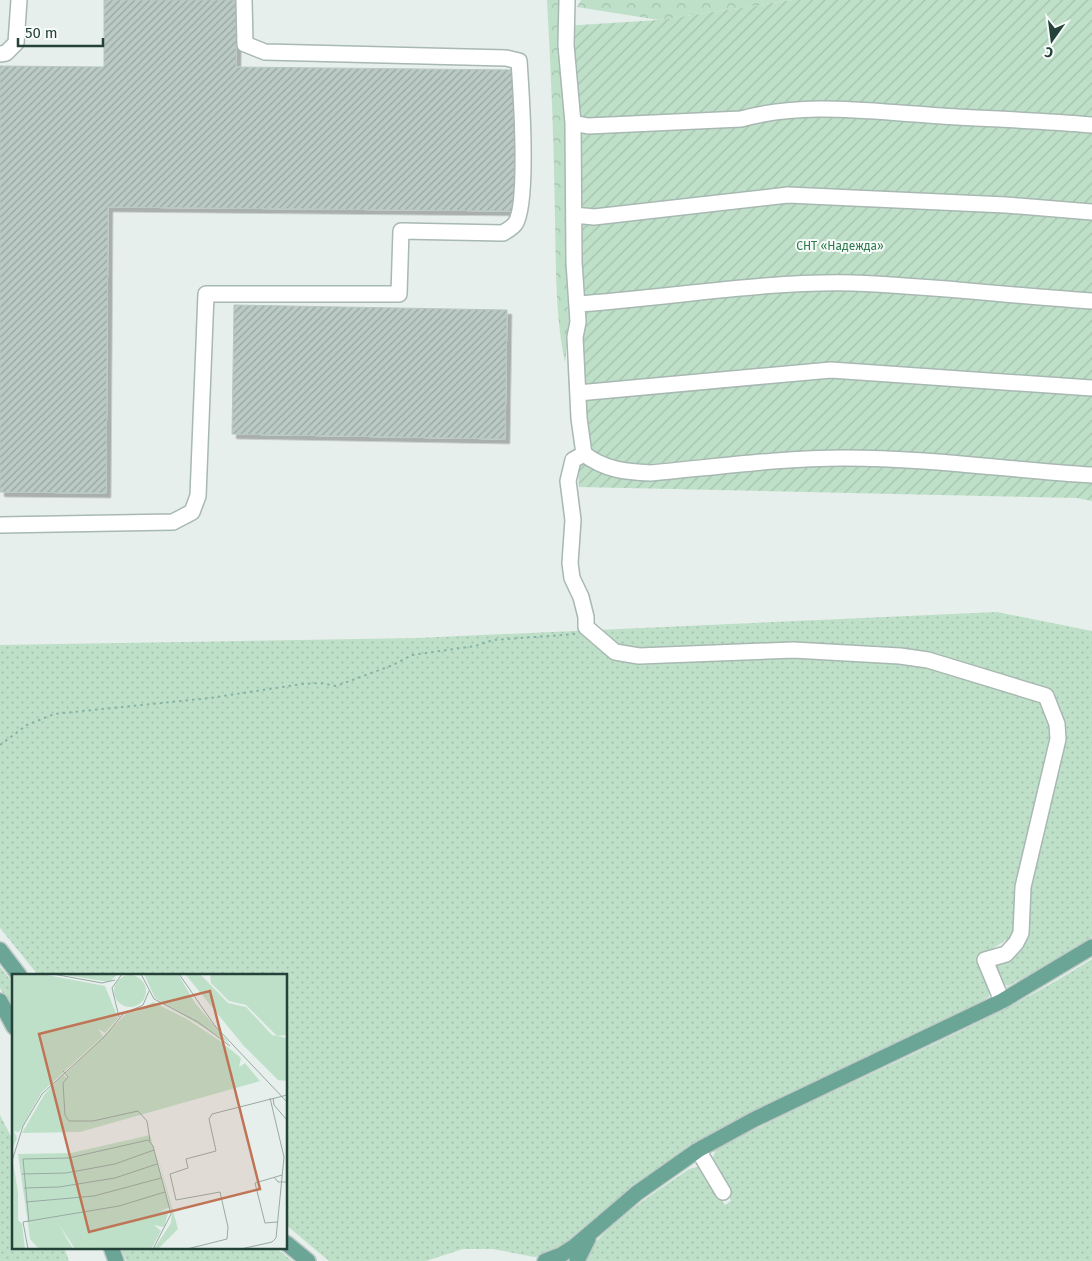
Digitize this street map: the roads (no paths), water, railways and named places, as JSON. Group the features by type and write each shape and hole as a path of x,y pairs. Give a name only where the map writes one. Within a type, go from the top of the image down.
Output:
{"main road":[{"path":"545,1261 561,1255 591,1233 637,1193 698,1150 764,1114 1002,1001 1092,946"},
{"path":"0,950 18,974"},
{"path":"0,1001 12,1023"},
{"path":"577,1261 591,1233"},
{"path":"288,1245 308,1261"},
{"path":"111,1248 116,1261"}],"lane":[{"path":"0,54 6,53 16,43 19,0"},
{"path":"0,525 173,522 192,512 198,496 206,294 399,294 401,231 503,234 516,223 522,199 522,92 519,61 506,58 265,52 245,44 244,0"},
{"path":"567,0 566,45 573,123 578,322 575,337 584,454 598,464 624,472 652,473 843,458 892,459 1015,471 1092,475"},
{"path":"573,123 588,126 741,119 762,113 823,108 868,109 1092,126"},
{"path":"574,215 594,217 788,195 1006,205 1092,212"},
{"path":"577,304 623,301 720,288 853,284 1092,301"},
{"path":"578,393 830,370 1092,388"},
{"path":"584,454 573,460 568,481 573,520 570,563 572,578 581,597 586,627 607,646 626,655 639,656 793,650 900,656 928,660 1046,696 1057,724 1058,739 1023,887 1022,933 1006,954 985,960 1002,1001"},
{"path":"698,1150 723,1192"}],"park label":[{"name":"СНТ «Надежда»","path":"840,246"}]}
